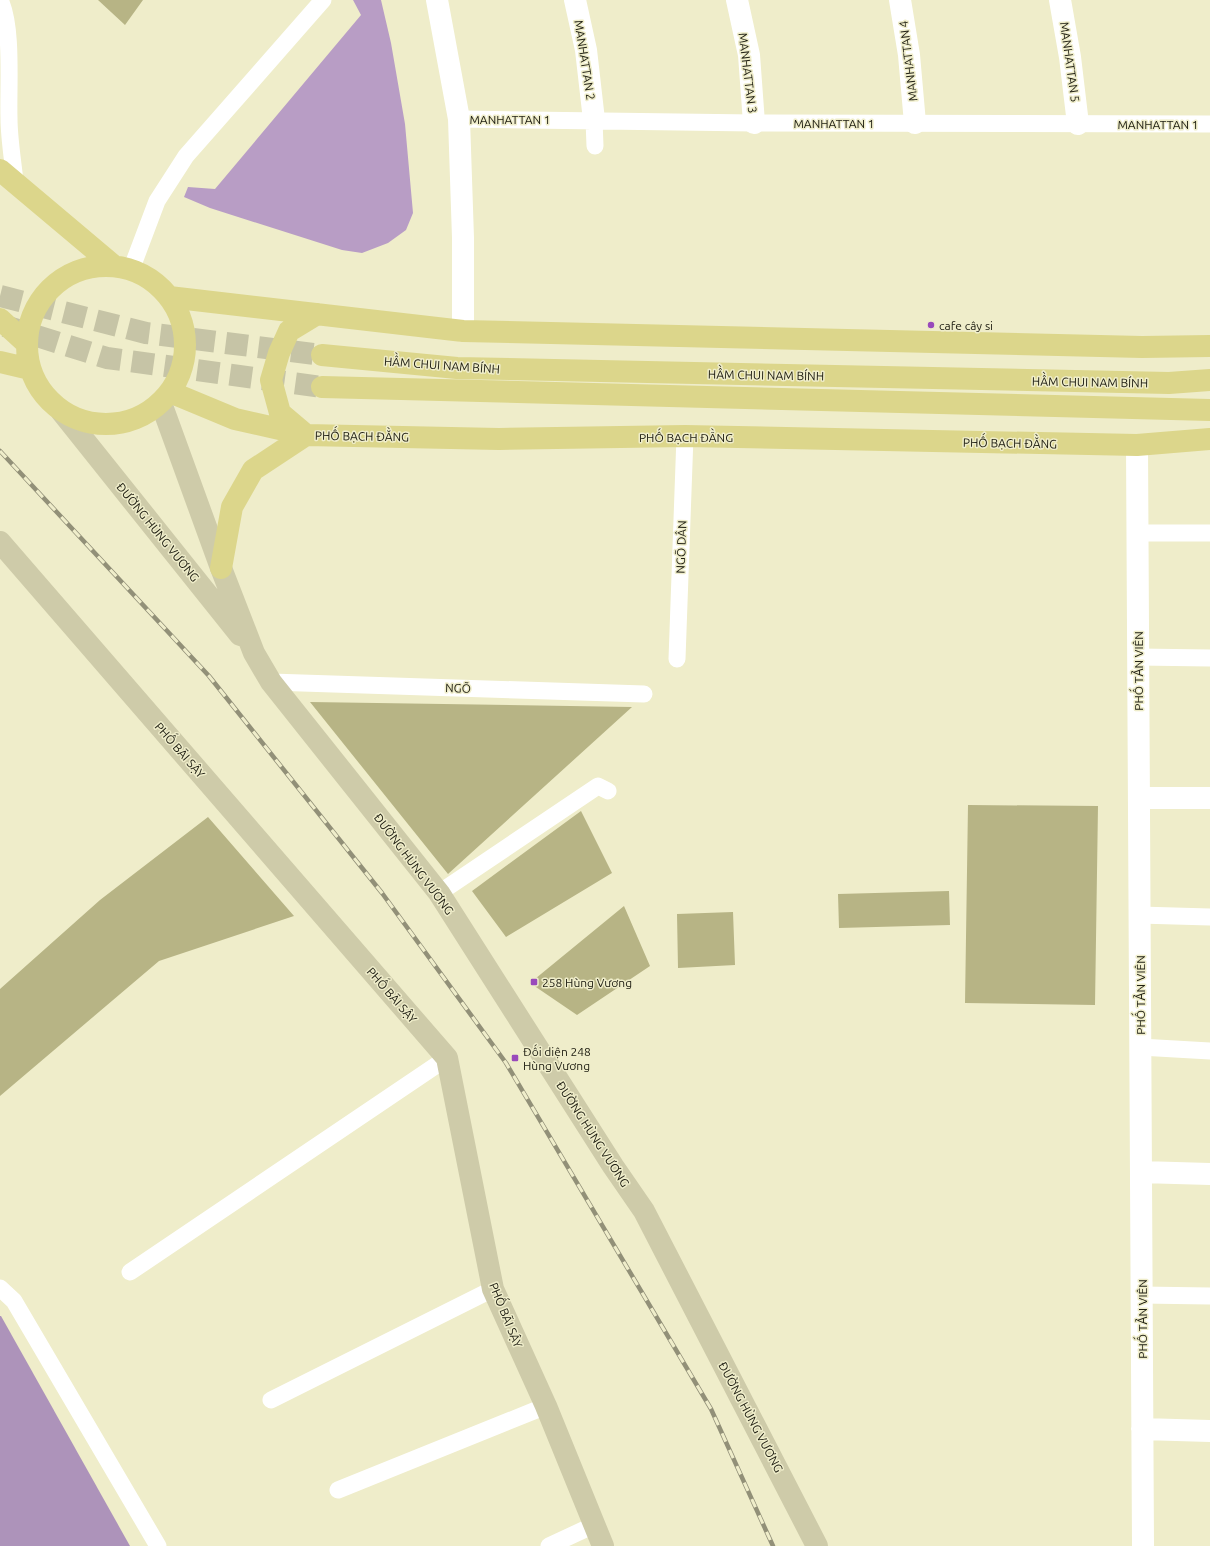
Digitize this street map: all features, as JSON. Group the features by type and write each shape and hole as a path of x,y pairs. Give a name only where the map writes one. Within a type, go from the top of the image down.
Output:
{"main road":[{"path":"7,176 122,268 152,281 169,297 180,317 186,340 184,363 165,397 143,415 123,422 101,424 80,420 61,410 42,392 30,369 26,343 30,322 39,302 53,286 71,274 92,267 122,268"},
{"path":"169,297 261,306 317,314 463,330 1118,346 1210,346"},
{"path":"221,568 232,507 253,470 306,435 280,413 271,380 279,353 290,331 317,314"},
{"path":"0,319 26,343"},
{"name":"HẦM CHUI NAM BÍNH","path":"322,355 457,368 1169,383 1210,380"},
{"path":"0,362 30,369"},
{"name":"HẦM CHUI NAM BÍNH","path":"322,387 1210,410"},
{"name":"PHỐ BẠCH ĐẰNG","path":"165,397 236,419 306,435 499,439 685,436 1137,445 1210,439"},
{"name":"ĐƯỜNG HÙNG VƯƠNG","path":"165,397 221,568 254,653"},
{"name":"ĐƯỜNG HÙNG VƯƠNG","path":"61,410 254,653 271,682 439,893 613,1166 644,1211 817,1546"},
{"name":"PHỐ BÃI SẬY","path":"0,542 447,1058 493,1289 546,1406 603,1546"}],"street":[{"path":"437,0 459,119 463,238 463,330"},
{"name":"MANHATTAN 2","path":"575,0 586,50 594,120"},
{"name":"MANHATTAN 3","path":"737,0 749,55 754,123"},
{"name":"MANHATTAN 4","path":"900,0 909,55 915,123"},
{"name":"MANHATTAN 5","path":"1060,0 1070,57 1078,124"},
{"name":"PHỐ TẢN VIÊN","path":"1137,445 1143,1546"},
{"path":"1139,798 1210,798"},
{"path":"1141,1172 1210,1174"},
{"path":"1142,1429 1210,1431"}],"lane":[{"path":"0,0 7,29 9,69 7,176"},
{"path":"122,268 157,201 186,156 323,0"},
{"name":"MANHATTAN 1","path":"459,119 754,123 1210,124"},
{"path":"594,120 595,146"},
{"name":"NGÕ DÂN","path":"677,658 685,436"},
{"path":"1137,533 1210,533"},
{"path":"1138,657 1210,658"},
{"name":"NGÕ","path":"271,682 644,694"},
{"path":"439,893 598,786 608,791"},
{"path":"1139,915 1210,917"},
{"path":"1140,1047 1210,1051"},
{"path":"130,1272 447,1058"},
{"path":"0,1288 14,1301 158,1546"},
{"path":"271,1400 493,1289"},
{"path":"1142,1295 1210,1296"},
{"path":"338,1490 546,1406"},
{"path":"549,1546 594,1525"}],"shaded area":[{"path":"353,0 381,0 391,43 405,124 413,213 406,230 388,243 362,253 342,250 210,208 184,197 188,187 215,189 361,15"},
{"path":"1,1316 130,1546 0,1546"}],"building":[{"path":"98,0 143,0 125,25"},
{"path":"310,702 632,707 448,874"},
{"path":"968,805 1098,806 1095,1005 965,1003"},
{"path":"581,811 612,873 506,937 472,891"},
{"path":"208,817 294,916 159,961 0,1096 0,989 100,900"},
{"path":"949,891 950,925 839,928 838,894"},
{"path":"624,906 650,966 577,1015 530,983"},
{"path":"733,912 735,965 678,968 677,914"}],"tunnel":[{"path":"0,296 146,333 322,355"},
{"path":"5,326 107,358 322,387"}],"railway":[{"path":"0,451 209,676 382,893 506,1063 711,1409 773,1546"}],"place":[{"name":"cafe cây si","path":"931,325"},
{"name":"258 Hùng Vương","path":"534,982"},
{"name":"Đối diện 248 Hùng Vương","path":"515,1058"}]}
